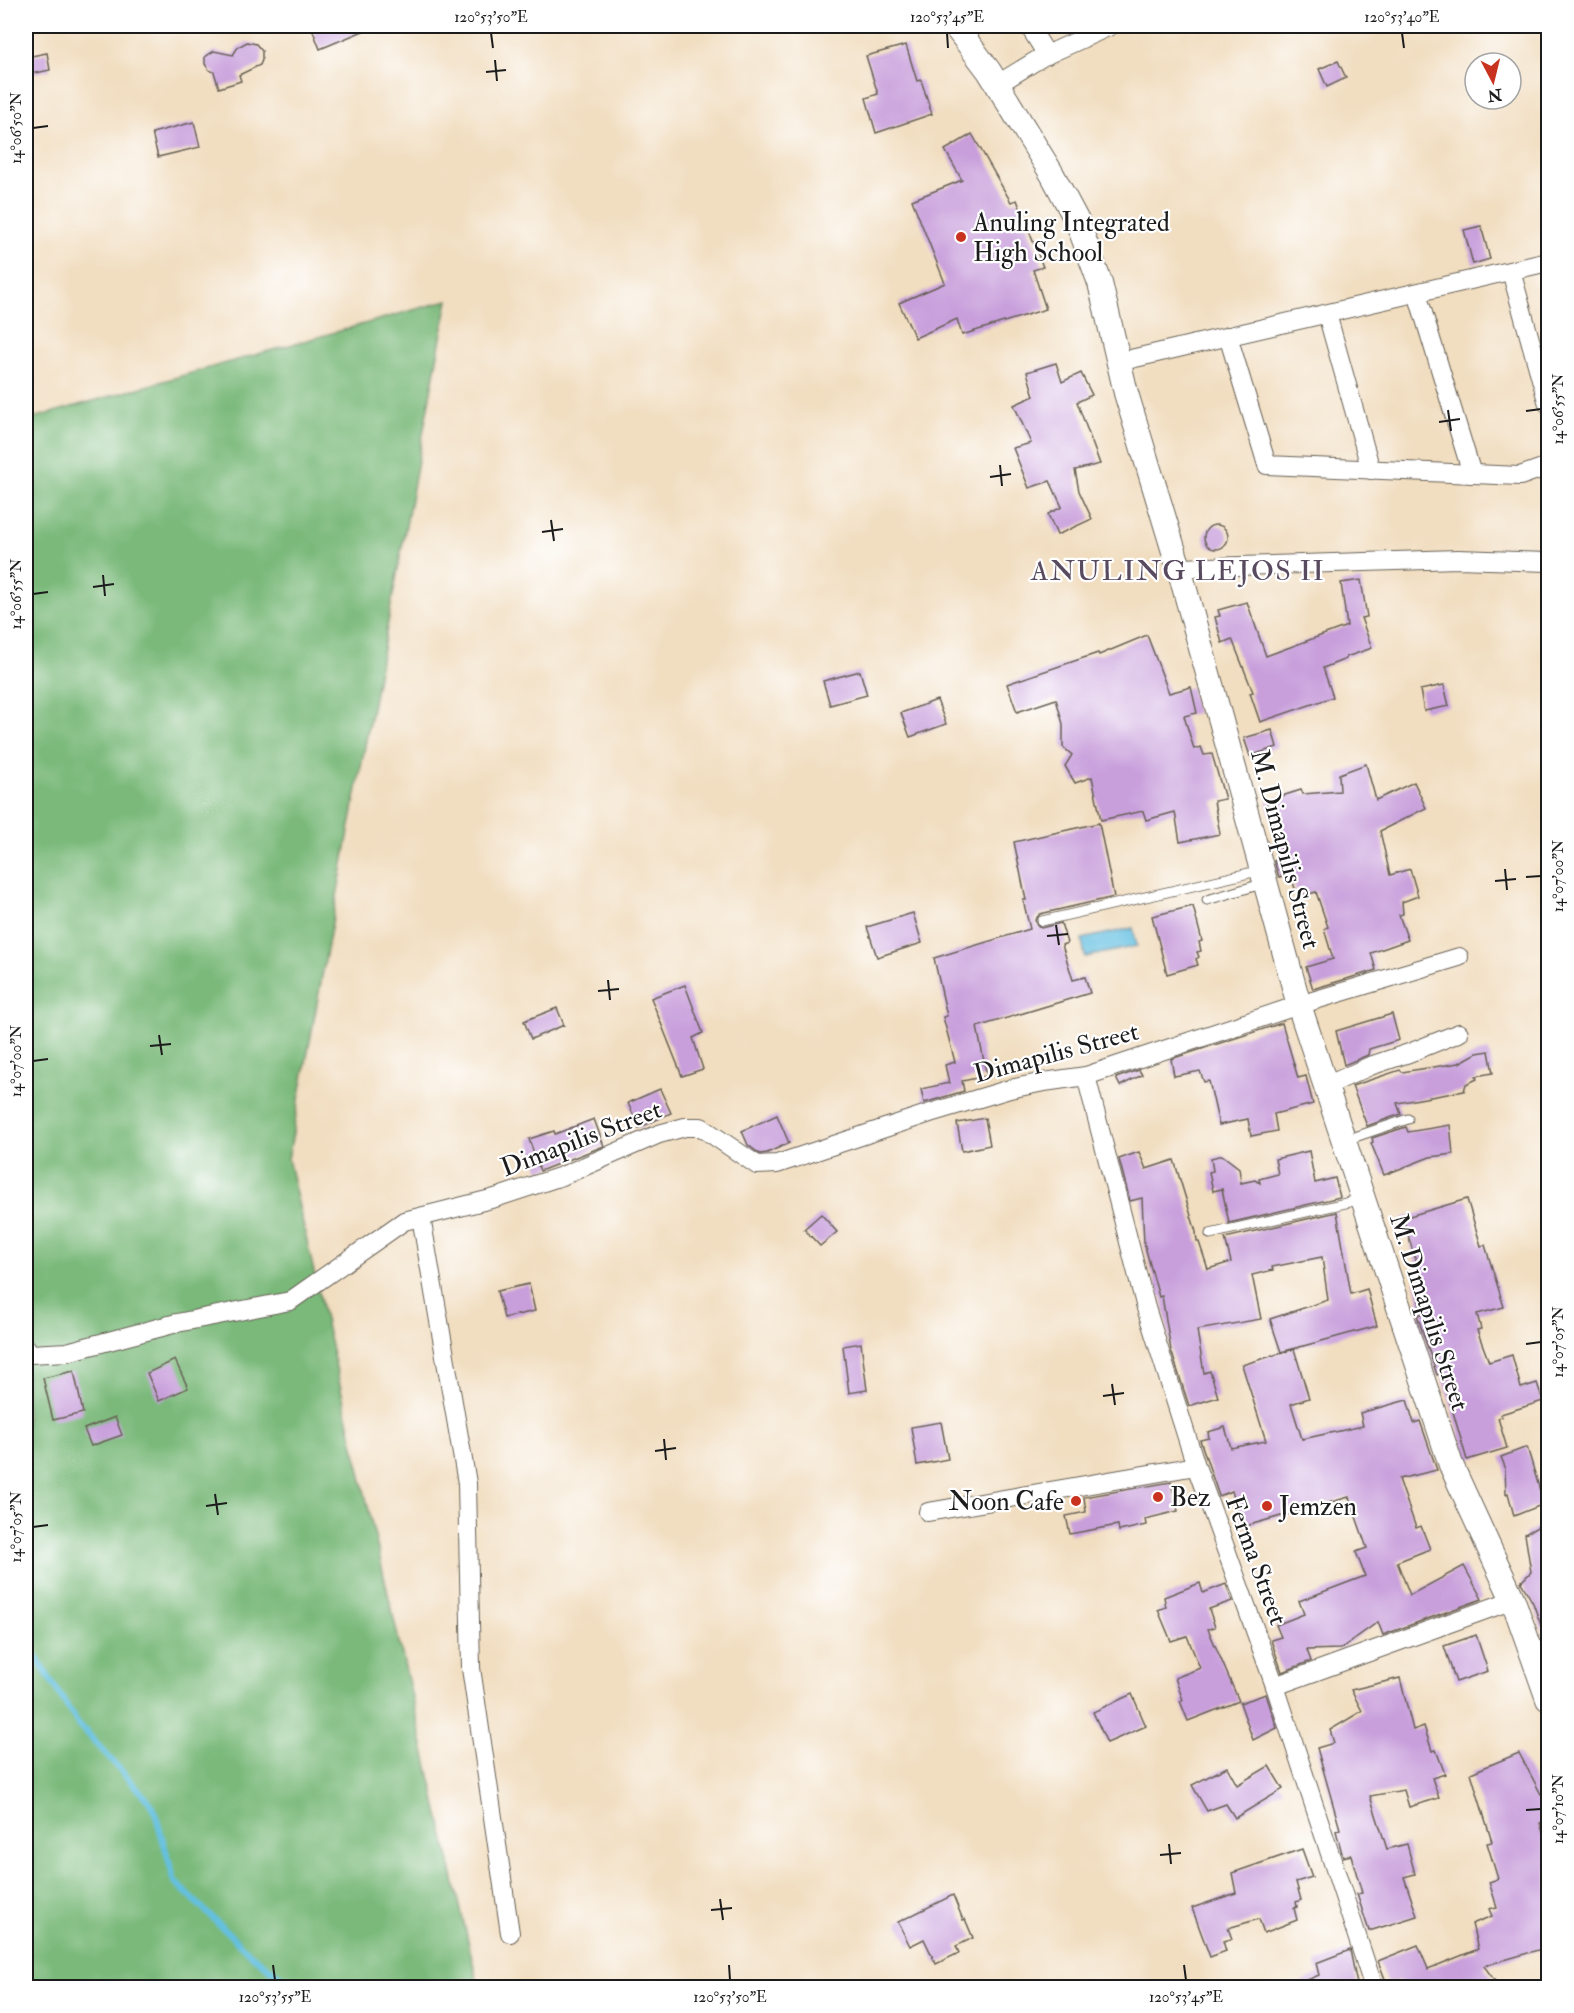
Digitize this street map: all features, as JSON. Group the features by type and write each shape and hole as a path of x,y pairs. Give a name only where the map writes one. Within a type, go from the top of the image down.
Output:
{"main road":[{"name":"M. Dimapilis Street","path":"955,26 998,84 1052,174 1078,224 1100,283 1118,362 1179,568 1299,1005 1451,1465 1513,1600 1548,1700"}],"street":[{"path":"1029,26 1047,55"},
{"path":"998,84 1047,55 1110,26"},
{"path":"1118,362 1548,262"},
{"path":"1510,271 1548,404"},
{"path":"1417,293 1472,474"},
{"path":"1327,314 1371,470"},
{"path":"1228,336 1267,465 1520,476 1548,466"},
{"path":"1179,568 1447,559 1548,562"},
{"name":"Dimapilis Street","path":"26,1347 30,1354 67,1352 177,1323 290,1301 404,1221 495,1198 562,1176 659,1134 685,1126 701,1127 758,1165 777,1164 1010,1089 1086,1076 1299,1005 1459,957"},
{"path":"1326,1086 1370,1066 1459,1033"},
{"name":"Ferma Street","path":"1086,1076 1146,1308 1196,1466 1275,1686 1374,1988"},
{"path":"421,1217 467,1483 471,1668 510,1933"},
{"path":"928,1512 1196,1466"},
{"path":"1275,1686 1513,1600"}],"lane":[{"path":"1208,900 1263,877"},
{"path":"1042,921 1263,877"},
{"path":"1343,1141 1408,1119"},
{"path":"1210,1234 1363,1199"}],"green space":[{"path":"448,300 288,1159 477,1980 484,1987 26,1987 26,420"}],"water":[{"path":"1133,928 1137,946 1085,957 1082,939"}],"building":[{"path":"311,26 375,26 320,49"},
{"path":"247,42 256,44 262,51 260,65 239,75 241,81 219,88 214,72 209,70 205,64 205,57 214,51 233,55 238,47"},
{"path":"906,45 917,81 921,80 932,114 876,133 866,98 878,94 866,56"},
{"path":"47,53 50,70 26,75 26,57"},
{"path":"1338,61 1346,78 1327,87 1319,69"},
{"path":"194,122 200,147 158,157 152,133"},
{"path":"972,134 1011,202 1017,200 1043,267 1033,270 1046,309 962,335 957,319 915,338 899,303 945,283 912,200 962,180 945,150"},
{"path":"1481,226 1490,259 1473,264 1464,230"},
{"path":"1056,363 1062,382 1081,373 1092,395 1077,402 1100,464 1075,470 1079,491 1092,519 1057,535 1048,514 1062,507 1050,481 1029,488 1013,448 1031,443 1014,405 1034,396 1027,372"},
{"path":"1216,525 1225,528 1228,537 1225,546 1216,549 1207,546 1204,537 1207,528"},
{"path":"1361,580 1367,617 1361,618 1372,648 1323,668 1333,697 1260,722 1250,693 1253,692 1232,639 1222,643 1215,617 1220,616 1218,610 1247,602 1266,656 1347,626 1341,583"},
{"path":"1147,635 1169,693 1191,687 1197,713 1184,716 1194,749 1201,747 1204,755 1212,754 1225,799 1214,801 1220,834 1180,842 1175,812 1146,820 1143,811 1101,820 1092,777 1075,783 1065,766 1072,755 1063,747 1063,724 1056,699 1017,712 1007,684 1098,653 1099,655"},
{"path":"860,671 867,695 830,705 823,681"},
{"path":"1444,685 1449,706 1424,711 1420,690"},
{"path":"937,700 946,724 910,737 901,713"},
{"path":"1272,730 1277,747 1250,756 1244,738"},
{"path":"1366,764 1376,800 1414,782 1426,808 1380,831 1390,875 1410,869 1418,896 1402,902 1403,914 1399,915 1408,940 1371,953 1376,970 1313,989 1306,967 1333,959 1324,929 1328,927 1316,892 1298,897 1290,874 1279,877 1274,861 1284,858 1266,801 1301,790 1303,794 1340,791 1339,774"},
{"path":"1099,823 1114,897 1040,914 1035,920 1041,928 1061,923 1067,943 1062,945 1073,980 1085,977 1090,993 977,1027 987,1076 962,1081 964,1091 924,1103 921,1089 949,1083 945,1065 955,1062 943,1017 947,1016 934,958 1030,929 1014,842"},
{"path":"1193,906 1202,941 1199,942 1201,951 1197,952 1198,965 1167,974 1152,916"},
{"path":"913,913 922,943 877,957 867,927"},
{"path":"685,985 703,1033 693,1038 703,1069 682,1076 651,998"},
{"path":"557,1008 564,1025 531,1039 524,1021"},
{"path":"1392,1014 1399,1040 1369,1049 1368,1055 1344,1065 1336,1031"},
{"path":"1282,1023 1298,1078 1306,1076 1313,1104 1274,1114 1277,1131 1251,1136 1248,1119 1219,1125 1209,1081 1204,1082 1200,1071 1174,1076 1171,1059"},
{"path":"1489,1051 1493,1073 1476,1076 1477,1079 1466,1084 1464,1091 1397,1103 1401,1114 1367,1126 1352,1086 1400,1070 1402,1072 1459,1063 1477,1053"},
{"path":"1139,1070 1142,1075 1120,1086 1116,1078"},
{"path":"660,1089 671,1113 639,1128 628,1103"},
{"path":"777,1115 789,1143 760,1154 748,1145 742,1131"},
{"path":"985,1118 990,1145 962,1151 957,1123"},
{"path":"594,1119 604,1146 540,1171 529,1139 554,1131 555,1134"},
{"path":"1450,1125 1453,1154 1430,1157 1384,1175 1371,1143 1372,1138 1406,1127 1408,1132"},
{"path":"1309,1151 1315,1183 1335,1178 1340,1197 1229,1223 1222,1189 1213,1191 1209,1172 1213,1171 1211,1158 1222,1155 1239,1168 1241,1183 1255,1180 1260,1183 1259,1179 1278,1174 1275,1159"},
{"path":"1139,1152 1146,1169 1174,1160 1197,1242 1199,1242 1208,1269 1231,1262 1225,1238 1337,1212 1351,1294 1367,1289 1377,1326 1281,1352 1270,1319 1328,1300 1322,1257 1272,1267 1273,1270 1252,1275 1261,1319 1197,1330 1204,1373 1210,1371 1218,1397 1189,1406 1171,1350 1162,1296 1159,1297 1144,1243 1142,1198 1130,1201 1119,1159"},
{"path":"1467,1199 1481,1246 1485,1245 1504,1307 1477,1314 1481,1329 1477,1330 1489,1362 1512,1355 1521,1388 1537,1383 1543,1401 1501,1414 1502,1417 1498,1418 1507,1448 1467,1460 1442,1374 1437,1375 1417,1315 1422,1314 1415,1281 1421,1279 1403,1218"},
{"path":"821,1214 837,1232 820,1246 804,1229"},
{"path":"529,1284 535,1311 504,1318 497,1291"},
{"path":"861,1343 867,1390 849,1393 843,1346"},
{"path":"1294,1349 1309,1398 1291,1404 1302,1439 1363,1426 1360,1413 1407,1400 1414,1423 1420,1421 1437,1470 1399,1479 1416,1528 1421,1526 1430,1549 1397,1562 1410,1595 1464,1566 1482,1599 1383,1635 1378,1622 1340,1649 1307,1650 1311,1661 1282,1672 1271,1640 1281,1637 1276,1625 1304,1614 1299,1601 1365,1576 1356,1552 1367,1548 1349,1497 1242,1527 1232,1491 1219,1496 1200,1440 1209,1438 1208,1432 1225,1427 1231,1448 1266,1441 1242,1365"},
{"path":"175,1360 188,1388 159,1401 147,1373"},
{"path":"74,1371 83,1413 53,1420 43,1378"},
{"path":"115,1417 122,1435 91,1446 84,1429"},
{"path":"941,1422 948,1459 917,1465 911,1427"},
{"path":"1527,1447 1544,1504 1514,1516 1508,1493 1506,1494 1505,1467 1501,1457"},
{"path":"1171,1482 1178,1511 1145,1519 1146,1525 1119,1531 1118,1525 1070,1534 1066,1516 1086,1512 1084,1497"},
{"path":"1548,1521 1548,1639 1546,1639 1533,1603 1521,1582 1531,1572 1525,1534"},
{"path":"1200,1583 1203,1593 1226,1584 1232,1601 1209,1609 1215,1627 1208,1629 1239,1701 1188,1721 1180,1701 1183,1700 1175,1678 1200,1668 1187,1636 1171,1641 1158,1610 1166,1607 1164,1597"},
{"path":"1476,1635 1488,1671 1456,1682 1444,1646"},
{"path":"1400,1678 1413,1730 1424,1726 1432,1751 1436,1750 1445,1774 1432,1778 1439,1798 1409,1807 1404,1790 1370,1796 1387,1849 1407,1844 1415,1874 1404,1877 1417,1916 1369,1931 1357,1894 1362,1893 1351,1855 1343,1857 1336,1831 1340,1829 1317,1748 1334,1743 1330,1730 1362,1711 1351,1690"},
{"path":"1132,1694 1146,1726 1107,1743 1093,1712"},
{"path":"1266,1694 1277,1728 1253,1740 1240,1703"},
{"path":"1519,1753 1541,1794 1548,1792 1548,1820 1540,1823 1548,1848 1548,1947 1484,1966 1500,1988 1401,1988 1399,1980 1387,1984 1378,1961 1418,1945 1428,1969 1478,1949 1472,1924 1492,1916 1489,1909 1497,1907 1489,1882 1498,1879 1487,1843 1492,1842 1471,1773"},
{"path":"1269,1766 1283,1789 1235,1818 1226,1804 1207,1811 1192,1785 1227,1767 1237,1785"},
{"path":"1302,1849 1312,1877 1296,1882 1301,1900 1296,1902 1297,1907 1294,1908 1297,1920 1264,1933 1259,1919 1228,1928 1232,1939 1223,1941 1226,1951 1210,1957 1192,1908 1236,1893 1232,1873"},
{"path":"953,1895 973,1938 956,1946 959,1953 936,1964 924,1939 910,1946 898,1922"},
{"path":"1350,1950 1357,1984 1348,1988 1289,1988 1319,1975 1316,1963"}],"waterway":[{"path":"26,1641 77,1722 153,1806 175,1882 249,1953 296,1988"}],"place":[{"name":"Anuling Integrated High School","path":"961,237"},
{"name":"Bez","path":"1158,1497"},
{"name":"Noon Cafe","path":"1076,1501"},
{"name":"Jemzen","path":"1267,1506"}],"district":[{"name":"ANULING LEJOS II","path":"1178,570"}]}
